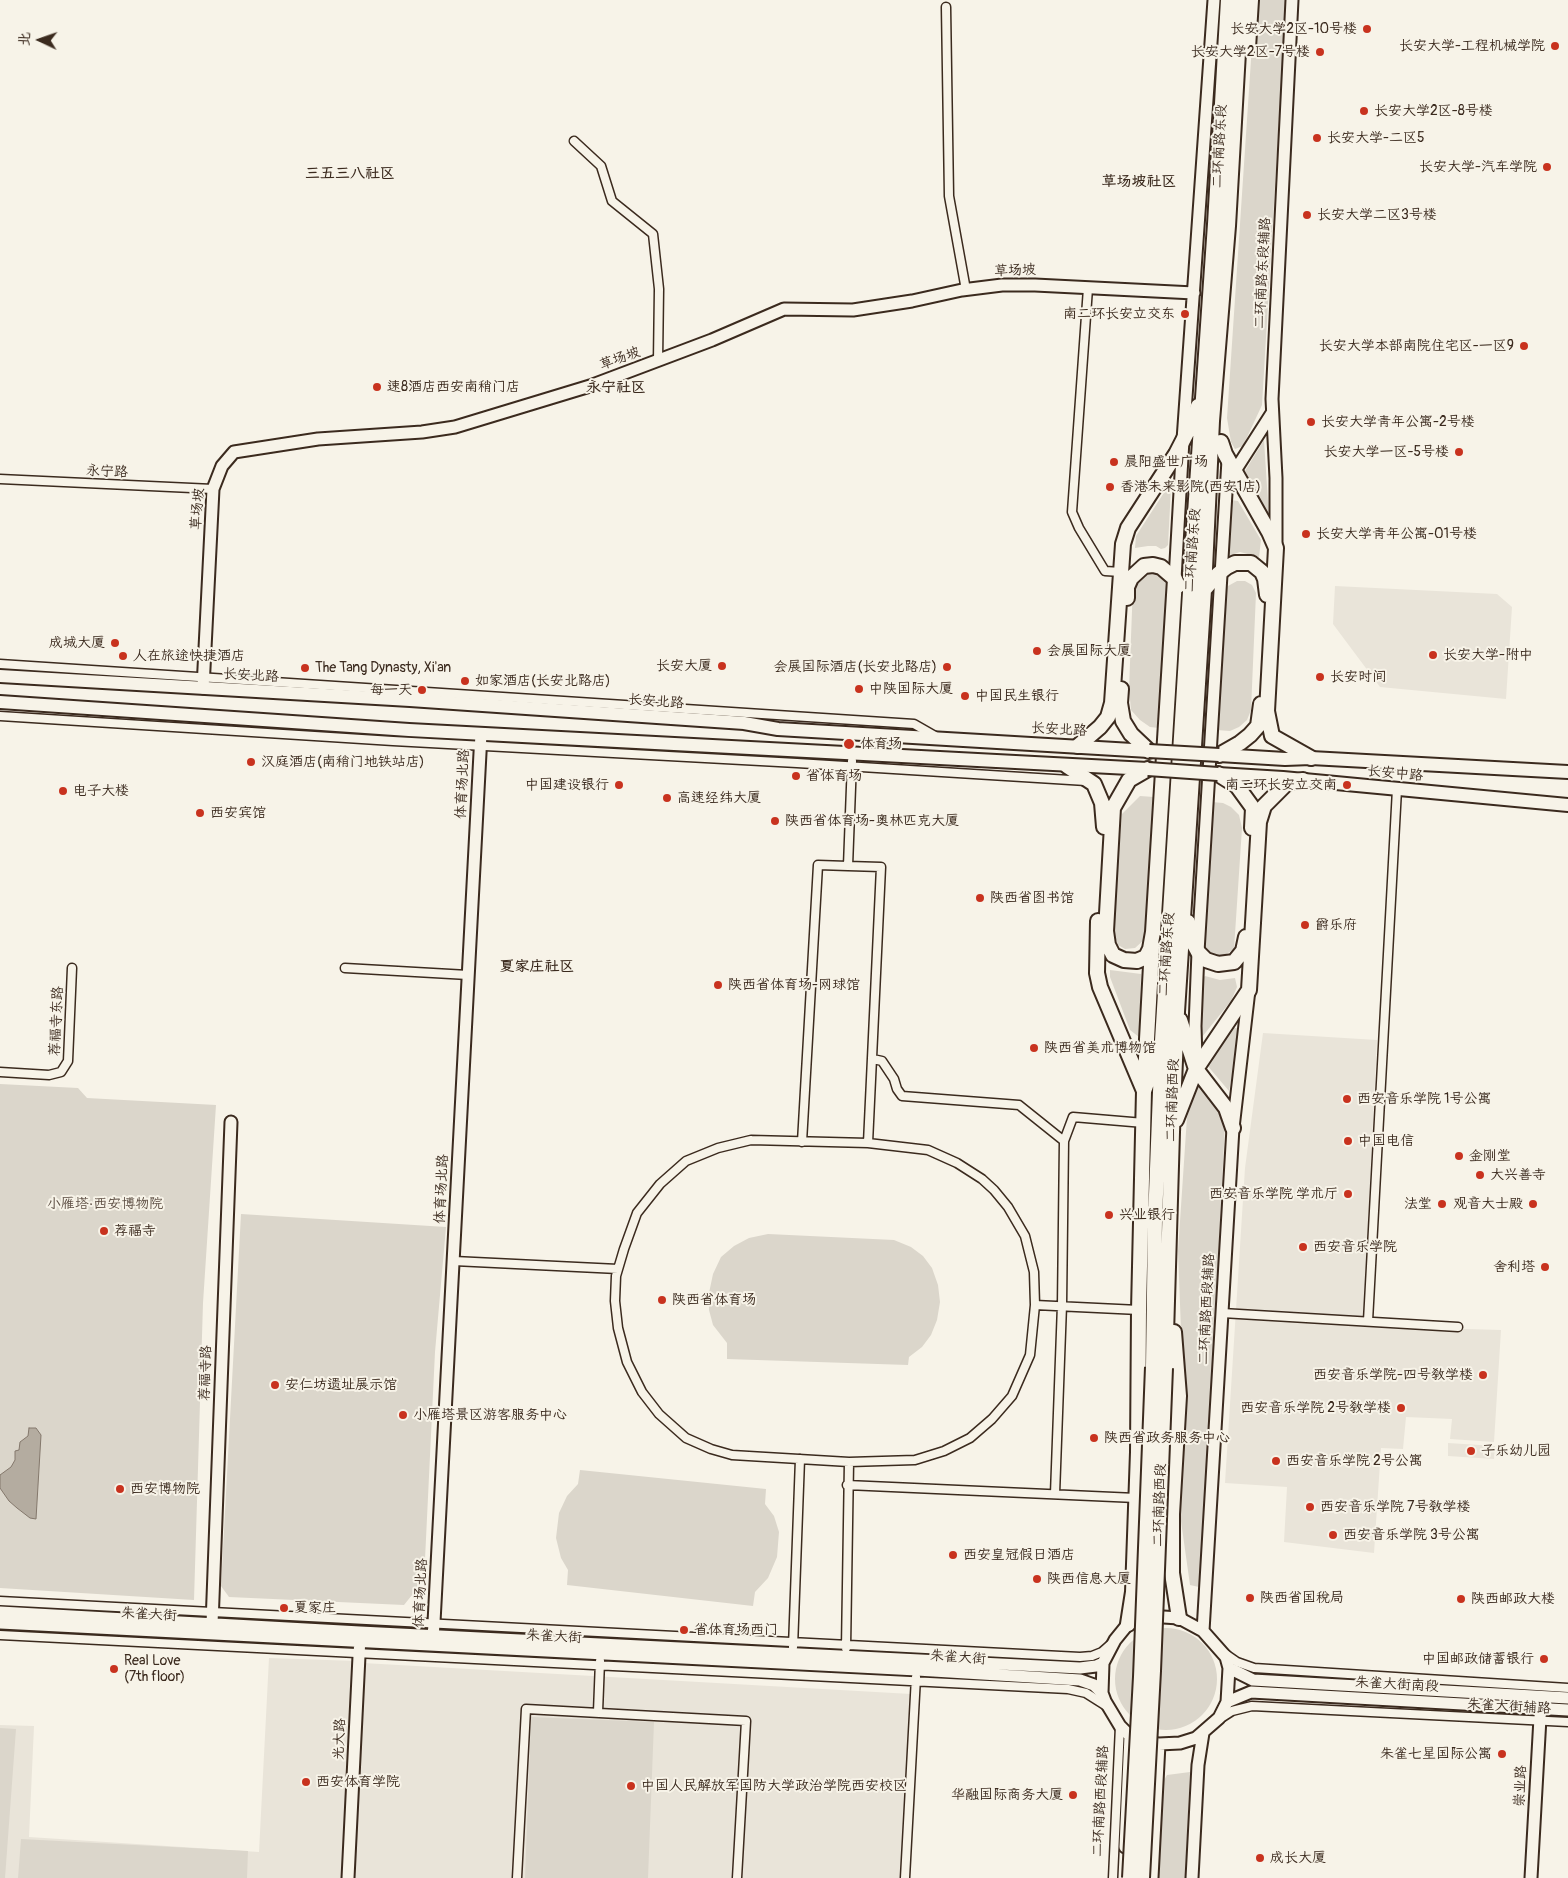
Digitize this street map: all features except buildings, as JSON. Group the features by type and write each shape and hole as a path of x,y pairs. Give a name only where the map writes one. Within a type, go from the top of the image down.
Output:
{"highway":[{"name":"二环南路东段","path":"1162,1040 1228,0"},
{"name":"二环南路东段","path":"1177,1012 1207,588 1212,421 1228,226 1241,0"},
{"path":"1207,588 1220,442 1251,0"},
{"path":"1218,352 1224,388"},
{"path":"1078,746 1100,727 1108,717 1112,703 1123,544 1128,528 1183,440 1193,421 1204,389"},
{"path":"1220,442 1276,548 1267,711 1268,724 1272,736 1311,758"},
{"path":"1207,588 1221,571 1235,563 1251,563 1262,572 1266,579 1267,590 1261,704 1258,726 1245,739 1219,755"},
{"path":"1149,751 1131,734 1124,720 1120,703 1127,587 1131,578 1144,566 1153,565 1161,567 1175,579 1189,614"},
{"path":"1138,1452 1144,1091 1175,579"},
{"path":"1067,766 1094,784 1102,803 1104,817 1097,973 1100,987 1144,1091"},
{"path":"1148,769 1129,780 1113,808 1106,931 1108,945 1113,955 1124,960 1137,961 1146,957 1150,949 1153,932"},
{"path":"1184,900 1191,939 1198,952 1206,960 1218,964 1234,962 1243,951 1247,936 1253,808 1237,786 1218,774"},
{"path":"1172,1132 1196,1069 1249,990 1259,822 1264,806 1287,783 1303,780"},
{"path":"1177,1012 1196,1069 1226,1108 1233,1128"},
{"name":"二环南路西段","path":"1130,1878 1159,1367 1169,1260 1177,1012"},
{"path":"1144,1091 1162,1040"},
{"name":"二环南路西段","path":"1142,1878 1153,1671 1159,1367 1154,1220 1162,1040"},
{"path":"1128,1624 1133,1592 1138,1452 1154,1220"},
{"path":"1169,1260 1179,1396 1172,1534 1172,1573 1179,1618"}],"main road":[{"path":"1175,579 1214,0"},
{"name":"二环南路东段辅路","path":"1276,548 1276,478 1272,413 1292,0"},
{"name":"草场坡","path":"203,682 213,489 222,466 234,452 318,439 422,432 455,427 590,386 658,361 784,309 853,310 1002,285 1194,293"},
{"path":"1196,1069 1195,1026 1198,952 1227,484 1232,465 1272,413"},
{"name":"长安北路","path":"0,676 203,682 419,700 744,723 778,729 1219,755"},
{"path":"0,702 480,740 852,760 1148,769 1218,774"},
{"name":"体育场北路","path":"433,1640 480,740"},
{"name":"长安中路","path":"1219,755 1568,772"},
{"name":"长安中路","path":"1218,774 1303,780 1568,805"},
{"name":"二环南路西段辅路","path":"1203,1631 1233,1128 1249,990"},
{"name":"荐福寺路","path":"212,1624 231,1122"},
{"name":"朱雀大街","path":"0,1612 212,1624 359,1642"},
{"path":"1148,1616 1179,1618 1203,1631 1226,1657 1229,1668 1227,1702 1219,1718 1196,1738 1180,1743 1159,1744 1142,1742 1130,1736 1120,1726 1109,1709 1102,1692 1104,1663 1115,1640 1128,1624 1148,1616"},
{"name":"朱雀大街","path":"0,1622 359,1642 433,1640 793,1654 1080,1668 1104,1663"},
{"name":"朱雀大街","path":"433,1640 600,1660 916,1676 1080,1680 1094,1685 1102,1692"},
{"name":"光大路","path":"348,1878 359,1642"},
{"name":"朱雀大街南段","path":"1229,1668 1253,1680 1540,1702 1568,1710"},
{"name":"朱雀大街南段","path":"1227,1702 1252,1692 1540,1702 1568,1698"},
{"name":"崇业路","path":"1531,1878 1540,1702"},
{"path":"1192,1878 1198,1765 1203,1733"},
{"path":"1124,1878 1130,1736"},
{"path":"1152,1878 1159,1744"}],"street":[{"path":"946,7 949,196 966,290"},
{"path":"574,141 600,166 612,201 653,234 660,289 658,361"},
{"path":"1088,288 1072,512 1079,528 1105,571 1121,572"},
{"name":"永宁路","path":"0,479 213,489"},
{"path":"0,664 203,682"},
{"path":"0,716 480,740"},
{"path":"848,866 852,760 1091,781"},
{"path":"1368,1321 1397,789"},
{"path":"802,1142 818,865 881,867 868,1143"},
{"name":"荐福寺东路","path":"0,1072 49,1075 61,1072 68,1061 72,968"},
{"path":"345,968 468,975"},
{"path":"873,1059 882,1061 894,1079 896,1089 902,1096 1019,1105 1064,1141"},
{"path":"1055,1494 1062,1305 1064,1141 1073,1117 1144,1122"},
{"path":"751,1140 868,1143 928,1150 957,1163 994,1190 1008,1207 1025,1236 1034,1272 1036,1305 1030,1355 1012,1396 992,1419 970,1438 944,1451 915,1460 849,1462 732,1455 711,1449 686,1438 659,1414 642,1392 625,1354 618,1328 615,1301 618,1269 637,1213 660,1184 686,1161 718,1148 751,1140"},
{"path":"454,1261 618,1269"},
{"path":"1036,1305 1139,1310"},
{"path":"1222,1313 1458,1327"},
{"path":"793,1654 800,1459"},
{"path":"846,1657 847,1485 849,1462"},
{"path":"847,1485 1136,1498"},
{"path":"0,1601 1080,1657 1092,1656 1102,1652 1115,1640"},
{"path":"0,1635 359,1642 600,1660 598,1712"},
{"name":"朱雀大街辅路","path":"1218,1648 1237,1662 1254,1668 1568,1688"},
{"path":"905,1878 916,1676 1068,1689 1096,1698 1109,1709"},
{"name":"朱雀大街辅路","path":"1213,1724 1232,1711 1252,1706 1568,1722"},
{"path":"517,1878 526,1709 746,1721 738,1878"},
{"name":"二环南路西段辅路","path":"1113,1878 1120,1726"}],"shaded area":[{"name":"长安大学-附中","path":"1335,586 1497,594 1512,607 1506,699 1380,687 1333,624"},
{"name":"西安音乐学院","path":"1263,1033 1377,1040 1363,1326 1501,1330 1494,1442 1450,1439 1452,1419 1406,1417 1403,1449 1381,1448 1374,1553 1284,1542 1287,1487 1225,1483 1245,1168"},
{"path":"29,1428 36,1428 41,1435 36,1519 30,1518 17,1508 9,1501 0,1488 0,1475 11,1467 15,1460 15,1451 19,1450 20,1442 28,1436"},
{"name":"子乐幼儿园","path":"1448,1443 1495,1446 1494,1459 1448,1456"},
{"name":"西安体育学院","path":"269,1658 356,1661 344,1878 0,1878 0,1725 34,1726 29,1837 259,1852"},
{"name":"中国人民解放军国防大学政治学院西安校区","path":"363,1663 911,1694 900,1878 353,1878"}],"green space":[{"path":"1255,0 1286,0 1262,405 1243,446 1235,449 1231,442 1227,418"},
{"path":"1264,440 1269,517 1245,471"},
{"path":"1167,488 1171,488 1168,545 1161,549 1156,546 1135,548 1136,536"},
{"path":"1231,500 1238,501 1261,540 1259,557 1240,552 1228,556"},
{"path":"1149,571 1158,571 1168,580 1159,728 1150,727 1131,710 1129,689 1133,585 1142,574"},
{"path":"1237,581 1245,581 1252,585 1256,593 1251,710 1247,720 1239,727 1230,731 1216,730 1223,595 1228,586"},
{"path":"1140,796 1154,797 1145,939 1135,948 1125,949 1118,945 1112,928 1122,814"},
{"path":"1212,802 1223,803 1231,807 1239,815 1242,828 1234,949 1222,957 1207,952 1203,943"},
{"path":"1110,970 1141,974 1139,1037 1130,1030 1110,977"},
{"path":"1205,976 1220,980 1235,978 1237,987 1231,1001 1202,1037 1198,1033 1201,980"},
{"path":"1232,1028 1241,1028 1229,1091 1206,1064"},
{"path":"1199,1079 1225,1123 1204,1543 1199,1587 1190,1585 1180,1514 1184,1410 1178,1251 1187,1117"},
{"name":"小雁塔·西安博物院","path":"0,1084 78,1088 87,1098 216,1105 203,1303 194,1600 0,1588"},
{"path":"241,1214 446,1227 435,1352 424,1580 404,1605 229,1597 221,1586"},
{"path":"768,1234 894,1240 911,1247 923,1256 932,1268 938,1285 940,1302 937,1320 931,1335 922,1347 909,1357 908,1365 727,1359 727,1343 713,1325 709,1310 709,1293 713,1274 721,1257 734,1246 749,1238"},
{"path":"580,1470 766,1489 765,1504 774,1516 779,1532 777,1557 768,1578 755,1592 753,1606 567,1585 568,1570 561,1558 556,1538 559,1513 567,1496 578,1484"},
{"path":"1166,1628 1186,1632 1202,1643 1213,1659 1217,1679 1213,1699 1202,1715 1186,1726 1166,1730 1146,1726 1130,1715 1119,1699 1115,1679 1119,1659 1130,1643 1146,1632"},
{"path":"531,1717 654,1722 648,1878 525,1878"},
{"path":"0,1728 16,1729 5,1878 0,1878"},
{"path":"1190,1772 1185,1878 1155,1878 1160,1787 1167,1775"},
{"path":"21,1839 248,1851 247,1878 18,1878"}],"place":[{"name":"长安大学2区-10号楼","path":"1367,29"},
{"name":"长安大学-工程机械学院","path":"1555,46"},
{"name":"长安大学2区-7号楼","path":"1320,52"},
{"name":"长安大学2区-8号楼","path":"1364,111"},
{"name":"长安大学-二区5","path":"1317,138"},
{"name":"长安大学-汽车学院","path":"1547,167"},
{"name":"长安大学二区3号楼","path":"1307,215"},
{"name":"南二环长安立交东","path":"1185,314"},
{"name":"长安大学本部南院住宅区-一区9","path":"1524,346"},
{"name":"速8酒店西安南稍门店","path":"377,387"},
{"name":"长安大学青年公寓-2号楼","path":"1311,422"},
{"name":"长安大学一区-5号楼","path":"1459,452"},
{"name":"晨阳盛世广场","path":"1114,462"},
{"name":"香港未来影院(西安1店)","path":"1110,487"},
{"name":"长安大学青年公寓-01号楼","path":"1306,534"},
{"name":"成城大厦","path":"115,643"},
{"name":"会展国际大厦","path":"1037,651"},
{"name":"长安大学-附中","path":"1433,655"},
{"name":"人在旅途快捷酒店","path":"123,656"},
{"name":"长安大厦","path":"722,666"},
{"name":"会展国际酒店(长安北路店)","path":"947,667"},
{"name":"The Tang Dynasty, Xi'an","path":"305,668"},
{"name":"长安时间","path":"1320,677"},
{"name":"如家酒店(长安北路店)","path":"465,681"},
{"name":"中陕国际大厦","path":"859,689"},
{"name":"每一天","path":"422,690"},
{"name":"中国民生银行","path":"965,696"},
{"name":"体育场","path":"849,744"},
{"name":"汉庭酒店(南稍门地铁站店)","path":"251,762"},
{"name":"省体育场","path":"796,776"},
{"name":"中国建设银行","path":"619,785"},
{"name":"南二环长安立交南","path":"1347,785"},
{"name":"电子大楼","path":"63,791"},
{"name":"高速经纬大厦","path":"667,798"},
{"name":"西安宾馆","path":"200,813"},
{"name":"陕西省体育场-奥林匹克大厦","path":"775,821"},
{"name":"陕西省图书馆","path":"980,898"},
{"name":"爵乐府","path":"1305,925"},
{"name":"陕西省体育场-网球馆","path":"718,985"},
{"name":"陕西省美术博物馆","path":"1034,1048"},
{"name":"西安音乐学院 1号公寓","path":"1347,1099"},
{"name":"中国电信","path":"1348,1141"},
{"name":"金刚堂","path":"1459,1156"},
{"name":"大兴善寺","path":"1480,1175"},
{"name":"西安音乐学院 学术厅","path":"1348,1194"},
{"name":"法堂","path":"1442,1204"},
{"name":"观音大士殿","path":"1533,1204"},
{"name":"兴业银行","path":"1109,1215"},
{"name":"荐福寺","path":"104,1231"},
{"name":"西安音乐学院","path":"1303,1247"},
{"name":"舍利塔","path":"1545,1267"},
{"name":"陕西省体育场","path":"662,1300"},
{"name":"西安音乐学院-四号教学楼","path":"1483,1375"},
{"name":"安仁坊遗址展示馆","path":"275,1385"},
{"name":"西安音乐学院 2号教学楼","path":"1401,1408"},
{"name":"小雁塔景区游客服务中心","path":"403,1415"},
{"name":"陕西省政务服务中心","path":"1094,1438"},
{"name":"子乐幼儿园","path":"1471,1451"},
{"name":"西安音乐学院 2号公寓","path":"1276,1461"},
{"name":"西安博物院","path":"120,1489"},
{"name":"西安音乐学院 7号教学楼","path":"1310,1507"},
{"name":"西安音乐学院 3号公寓","path":"1333,1535"},
{"name":"西安皇冠假日酒店","path":"953,1555"},
{"name":"陕西信息大厦","path":"1037,1579"},
{"name":"陕西省国税局","path":"1250,1598"},
{"name":"陕西邮政大楼","path":"1461,1599"},
{"name":"夏家庄","path":"284,1608"},
{"name":"省体育场西门","path":"684,1630"},
{"name":"中国邮政储蓄银行","path":"1544,1659"},
{"name":"Real Love (7th floor)","path":"114,1669"},
{"name":"朱雀七星国际公寓","path":"1502,1754"},
{"name":"西安体育学院","path":"306,1782"},
{"name":"中国人民解放军国防大学政治学院西安校区","path":"631,1786"},
{"name":"华融国际商务大厦","path":"1073,1795"},
{"name":"成长大厦","path":"1260,1858"}],"district":[{"name":"三五三八社区","path":"350,174"},
{"name":"草场坡社区","path":"1139,182"},
{"name":"永宁社区","path":"616,388"},
{"name":"夏家庄社区","path":"537,967"}]}
